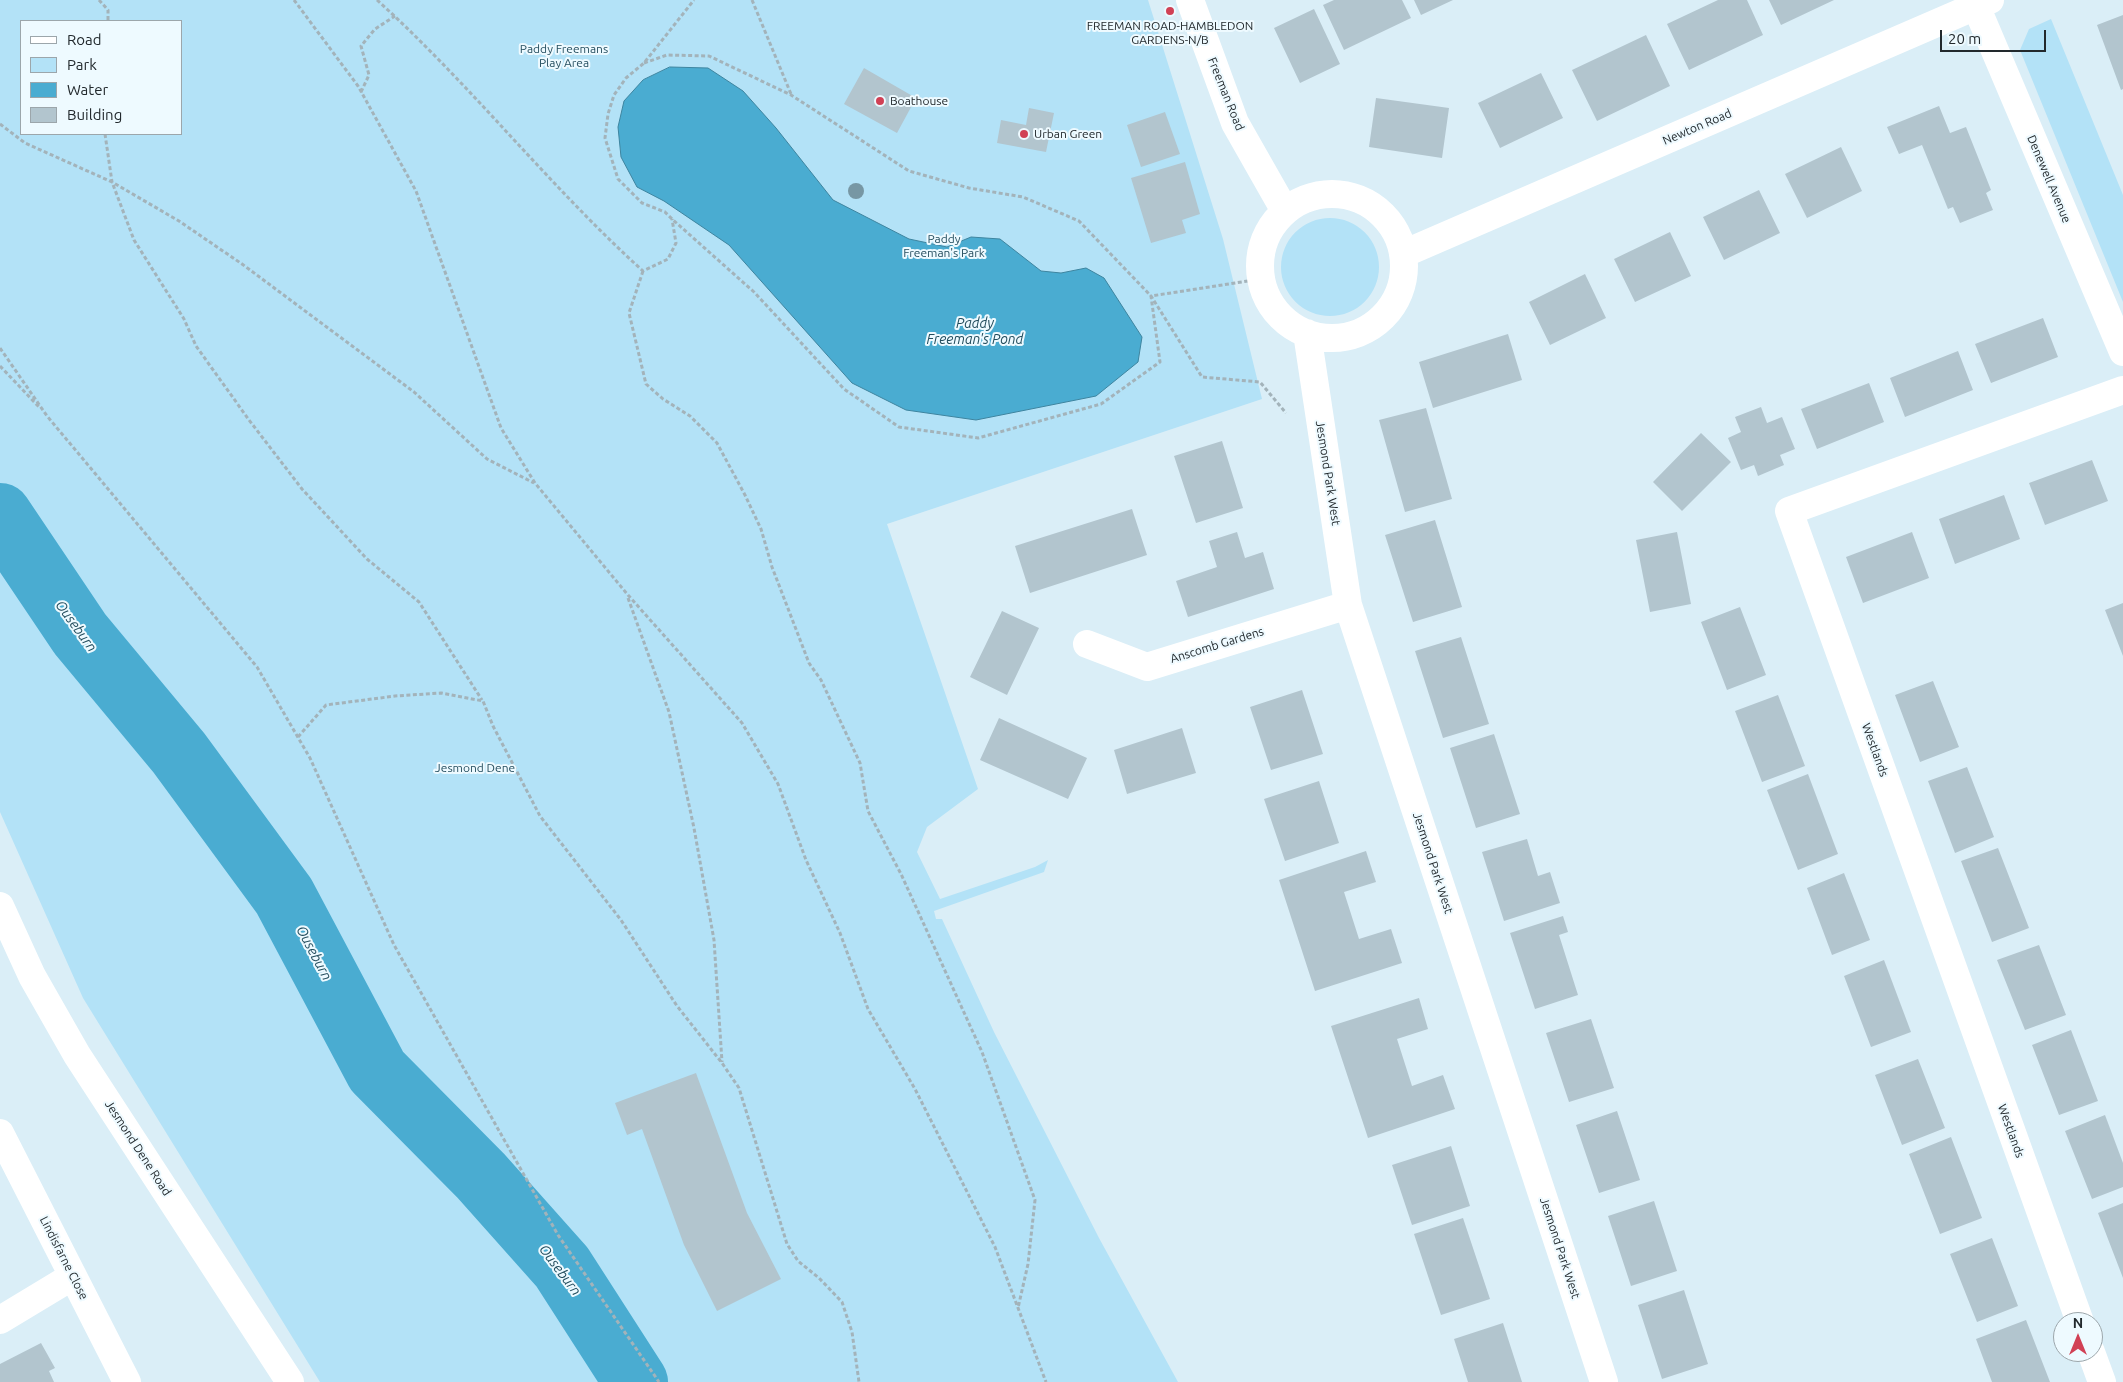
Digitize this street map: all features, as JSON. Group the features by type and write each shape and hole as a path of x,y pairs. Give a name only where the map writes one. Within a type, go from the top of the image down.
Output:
{"street":[{"name":"Freeman Road","path":"1190,0 1235,123 1285,211"},
{"name":"Newton Road","path":"1404,254 1983,3"},
{"name":"Denewell Avenue","path":"1983,3 2123,352"},
{"path":"1324,194 1346,195 1366,202 1384,216 1397,233 1404,254 1404,275 1398,296 1386,314 1369,328 1349,336 1328,338 1307,333 1285,320 1269,302 1261,279 1261,253 1269,230 1285,211 1303,200 1324,194"},
{"name":"Jesmond Park West","path":"1307,333 1348,605 1604,1382"},
{"name":"Westlands","path":"2076,1312 1789,511 2123,390"},
{"name":"Anscomb Gardens","path":"1087,644 1147,667 1348,605"},
{"name":"Jesmond Dene Road","path":"0,906 32,976 77,1055 285,1380"},
{"name":"Lindisfarne Close","path":"0,1133 127,1382"},
{"path":"0,1320 73,1276"},
{"path":"2095,1362 2102,1382"}],"path":[{"path":"99,0 108,10 108,20"},
{"path":"294,0 361,92 416,192 501,428 534,484 628,595 742,723 778,784 806,860 840,933 868,1009 915,1089 990,1238 1046,1382"},
{"path":"377,0 422,41 606,237 643,271"},
{"path":"694,0 644,63 626,78 614,96 608,114 605,138 618,178 642,203 664,212 672,218 754,292 844,389 899,427 978,438 1101,404 1160,362 1151,296"},
{"path":"752,0 791,95"},
{"path":"361,92 369,76 361,46 375,29 395,16"},
{"path":"644,63 667,55 708,56 791,95 909,172 970,188 1023,197 1079,221 1151,296 1202,377 1260,382 1290,418"},
{"path":"0,124 26,143 112,182 179,222 242,264 414,392 487,459 534,484"},
{"path":"105,135 112,182 134,240 184,319 196,346 248,420 302,489 367,559 419,602 483,701 492,726 540,816 621,920 677,1006 722,1063 739,1088 787,1244 798,1261 819,1278 842,1302 852,1332 859,1382"},
{"path":"672,218 676,243 668,259 643,271 629,313 646,384 663,399 690,416 717,444 745,495 761,529 772,566 809,663 821,680 860,763 868,812 901,874 982,1052 1035,1200 1028,1264 1018,1309"},
{"path":"1151,296 1261,279"},
{"path":"0,348 47,416"},
{"path":"0,366 47,416 257,667 310,758 398,954 558,1235 659,1382"},
{"path":"628,595 669,712 694,828 714,940 722,1063"},
{"path":"298,737 326,705 395,696 441,693 483,701"}],"green space":[{"name":"Jesmond Dene","path":"0,0 1148,0 1223,239 1262,399 887,524 978,789 927,827 917,852 940,899 1035,867 1048,860 1044,872 934,911 936,919 942,919 994,1032 1099,1238 1178,1382 320,1382 83,998 0,812"},
{"path":"2051,19 2123,195 2123,302 2020,50 2029,29"},
{"path":"1330,218 1349,222 1364,233 1375,248 1379,267 1375,286 1364,301 1349,312 1330,316 1311,312 1296,301 1285,286 1281,267 1285,248 1296,233 1311,222"}],"water":[{"name":"Paddy Freeman's Pond","path":"670,67 708,68 743,91 776,128 833,200 909,239 947,247 971,237 1000,239 1041,271 1061,273 1086,268 1104,278 1142,337 1138,362 1096,396 976,420 906,410 852,383 729,245 664,201 637,187 621,157 618,127 624,101 643,80"}],"building":[{"path":"1334,0 1402,0 1411,18 1344,50 1323,5"},
{"path":"1414,0 1453,0 1421,15"},
{"path":"1718,0 1747,0 1763,35 1689,70 1667,24"},
{"path":"1769,0 1834,0 1781,25"},
{"path":"1314,9 1340,64 1300,83 1274,28"},
{"path":"2123,15 2123,89 2121,90 2097,25"},
{"path":"1646,35 1670,86 1597,121 1572,70"},
{"name":"Boathouse","path":"864,68 916,98 897,133 844,104"},
{"path":"1541,73 1563,118 1500,148 1478,103"},
{"path":"1376,98 1449,108 1442,158 1369,147"},
{"path":"1939,106 1950,133 1966,127 1991,190 1986,193 1993,210 1960,223 1953,207 1948,209 1922,145 1899,154 1887,127"},
{"name":"Urban Green","path":"1029,108 1054,113 1046,152 997,143 1001,120 1026,125"},
{"path":"1165,112 1180,154 1141,167 1127,125"},
{"path":"1841,147 1862,191 1807,218 1785,174"},
{"path":"1185,162 1200,214 1182,220 1186,233 1151,243 1131,178"},
{"path":"1759,190 1780,233 1724,260 1703,217"},
{"path":"1670,232 1691,276 1635,302 1614,259"},
{"path":"1585,274 1606,318 1550,345 1529,302"},
{"path":"2043,318 2058,357 1991,383 1975,344"},
{"path":"1508,334 1522,380 1433,408 1419,362"},
{"path":"1958,351 1973,390 1905,417 1890,378"},
{"path":"1869,383 1884,422 1817,449 1801,409"},
{"path":"1761,407 1767,423 1782,417 1795,449 1780,455 1784,465 1758,476 1754,465 1741,470 1728,438 1741,432 1735,417"},
{"path":"1426,408 1452,499 1405,512 1379,420"},
{"path":"1701,433 1731,462 1682,511 1653,482"},
{"path":"1222,441 1243,508 1196,523 1174,456"},
{"path":"2092,460 2108,501 2045,525 2029,483"},
{"path":"2004,495 2020,539 1955,564 1939,519"},
{"path":"1132,509 1147,555 1030,593 1015,546"},
{"path":"1435,520 1462,607 1413,622 1385,535"},
{"path":"1237,532 1245,558 1263,552 1274,589 1188,617 1176,581 1217,567 1209,541"},
{"path":"1677,532 1691,604 1650,612 1636,540"},
{"path":"1912,532 1929,578 1863,603 1846,557"},
{"path":"2123,603 2123,656 2105,610"},
{"path":"1740,607 1766,675 1727,690 1701,622"},
{"path":"1002,611 1039,628 1007,695 970,677"},
{"path":"1461,637 1489,724 1443,738 1415,651"},
{"path":"1933,681 1959,747 1920,762 1895,695"},
{"path":"1302,690 1323,754 1271,770 1250,707"},
{"path":"1778,695 1805,766 1762,782 1735,711"},
{"path":"999,718 1087,758 1068,799 980,760"},
{"path":"1182,728 1196,773 1127,794 1114,750"},
{"path":"1494,734 1520,814 1476,828 1450,748"},
{"path":"1967,767 1994,837 1955,853 1928,781"},
{"path":"1808,774 1838,854 1798,870 1767,790"},
{"path":"1319,781 1339,843 1285,861 1264,799"},
{"path":"1527,839 1538,876 1550,872 1560,903 1504,921 1482,852"},
{"path":"1998,848 2029,928 1992,942 1961,861"},
{"path":"1366,851 1376,882 1344,892 1359,939 1391,929 1402,963 1315,991 1279,880"},
{"path":"1844,873 1870,940 1832,955 1807,888"},
{"path":"1563,916 1568,932 1559,935 1578,995 1535,1009 1510,933"},
{"path":"2039,945 2066,1015 2025,1030 1997,960"},
{"path":"1884,960 1911,1032 1871,1047 1844,976"},
{"path":"1419,998 1428,1029 1397,1039 1412,1086 1443,1075 1455,1109 1368,1138 1331,1026"},
{"path":"1591,1019 1614,1088 1569,1102 1546,1033"},
{"path":"2071,1030 2098,1101 2059,1115 2032,1045"},
{"path":"1918,1059 1945,1128 1902,1145 1875,1075"},
{"path":"696,1073 747,1213 781,1279 717,1311 684,1245 642,1129 627,1135 615,1103"},
{"path":"1617,1111 1640,1180 1599,1193 1576,1125"},
{"path":"2105,1115 2123,1163 2123,1187 2092,1199 2065,1131"},
{"path":"1951,1137 1982,1218 1940,1234 1909,1154"},
{"path":"1451,1146 1470,1206 1412,1225 1392,1165"},
{"path":"1654,1201 1677,1271 1631,1286 1608,1216"},
{"path":"2123,1203 2123,1278 2098,1213"},
{"path":"1463,1218 1490,1299 1441,1315 1414,1234"},
{"path":"1992,1238 2018,1306 1977,1322 1950,1254"},
{"path":"1684,1290 1708,1364 1662,1379 1638,1305"},
{"path":"2026,1320 2050,1382 1992,1382 1976,1339"},
{"path":"1503,1323 1522,1382 1468,1382 1454,1339"},
{"path":"41,1343 55,1368 49,1371 54,1382 0,1382 0,1364"}],"waterway":[{"name":"Ouseburn","path":"0,515 80,634 179,753 284,896 377,1071 481,1176 562,1267 636,1382"}],"place":[{"name":"FREEMAN ROAD-HAMBLEDON GARDENS-N/B","path":"1170,11"},
{"name":"Boathouse","path":"880,101"},
{"name":"Urban Green","path":"1024,134"}],"park label":[{"name":"Paddy Freemans Play Area","path":"564,56"},
{"name":"Paddy Freeman's Park","path":"944,246"}]}
